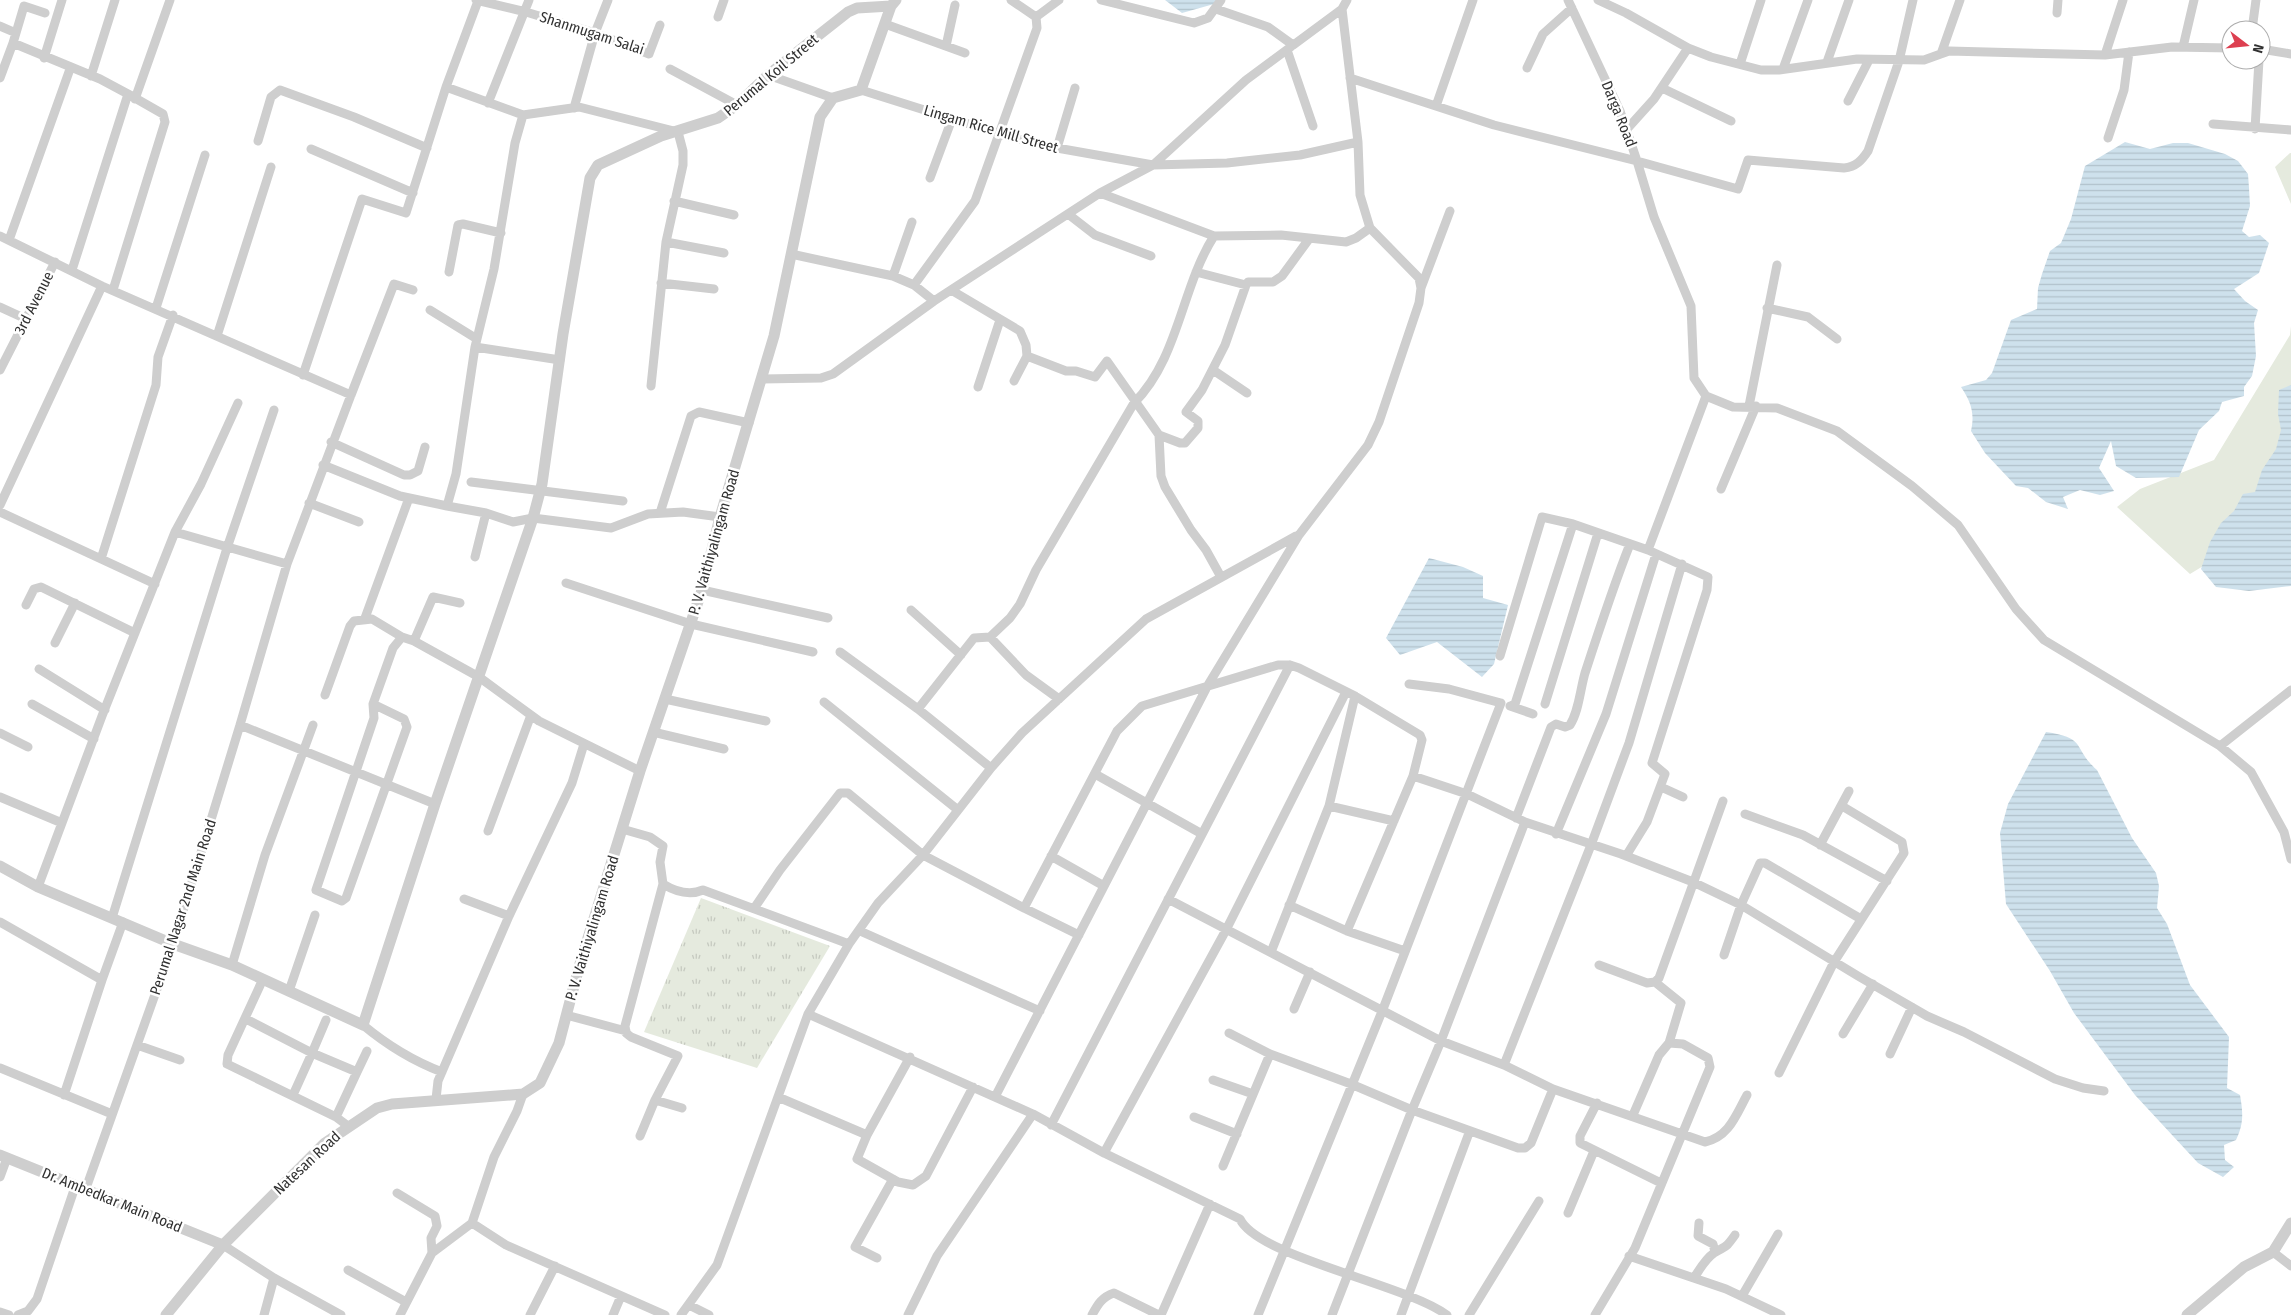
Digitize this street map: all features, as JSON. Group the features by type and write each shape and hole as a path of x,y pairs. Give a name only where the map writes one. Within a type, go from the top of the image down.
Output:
{"street":[{"path":"44,58 62,0"},
{"path":"91,76 115,0"},
{"path":"72,270 132,97 170,0"},
{"path":"303,375 362,199 406,213 446,87 477,0"},
{"name":"Shanmugam Salai","path":"477,0 526,12 594,33 649,54 660,25"},
{"path":"488,102 526,12 529,0"},
{"path":"574,108 594,33 608,0"},
{"path":"718,17 724,0"},
{"path":"1010,0 1036,17"},
{"path":"1036,17 1059,0"},
{"path":"1101,0 1194,23 1204,21 1216,9 1221,0"},
{"path":"762,379 827,377 934,301 1100,193 1153,165 1246,80 1342,9 1347,0"},
{"path":"1436,106 1473,0"},
{"path":"1598,0 1626,12 1688,48 1711,57 1761,70 1783,69 1827,62 1924,60 1949,51 2105,55 2183,47 2221,48"},
{"path":"1740,64 1761,0"},
{"path":"1783,69 1808,0"},
{"path":"1827,62 1848,0"},
{"path":"1899,61 1913,0"},
{"path":"1941,54 1960,0"},
{"path":"2057,13 2058,0"},
{"path":"2105,55 2123,0"},
{"path":"2183,47 2194,0"},
{"path":"2253,20 2256,0"},
{"path":"768,75 833,98 861,90 894,3"},
{"name":"Perumal Koil Street","path":"560,360 590,178 598,165 662,136 718,118 737,105 768,75 852,10 894,3"},
{"path":"1527,68 1543,34 1570,4"},
{"name":"Darga Road","path":"1570,4 1627,129 1637,161 1738,188 1746,163 1751,159 1844,168 1856,165 1868,151 1899,61"},
{"path":"946,46 955,5"},
{"path":"0,78 24,6 45,14"},
{"path":"1216,9 1268,27 1290,48 1313,126"},
{"path":"995,1097 1208,685 1299,535 1368,445 1379,422 1420,303 1421,288 1419,278 1413,269 1370,228 1360,195 1358,142 1342,9"},
{"path":"914,285 975,202 998,132 1037,28 1036,17"},
{"path":"885,24 966,53"},
{"path":"0,26 16,33"},
{"path":"13,42 44,58 91,76 163,114 165,122 113,290"},
{"path":"1627,129 1662,88 1688,48"},
{"path":"2271,51 2291,54"},
{"path":"2108,138 2124,90 2129,52"},
{"path":"1848,101 1869,60"},
{"path":"9,240 70,69"},
{"path":"670,70 737,105"},
{"path":"2255,129 2258,70"},
{"path":"1350,78 1494,125 1637,161 1654,217 1691,306 1694,378 1706,396 1733,407 1778,408 1837,431 1896,474 1958,525 2016,609 2044,640 2220,746 2251,772 2284,832 2291,859"},
{"path":"446,87 523,116 574,108 678,132 683,158 666,242 651,386"},
{"path":"1057,148 1075,88"},
{"path":"1662,88 1731,121"},
{"path":"258,141 272,97 280,90 354,117 427,148"},
{"name":"Lingam Rice Mill Street","path":"861,90 952,119 1057,148 1153,165"},
{"name":"P. V. Vaithiyalingam Road","path":"523,1094 540,1083 559,1043 579,967 640,771 702,590 720,517 762,379 820,116 833,98"},
{"path":"447,506 456,474 476,343 501,233 515,143 523,116"},
{"path":"930,178 952,119"},
{"path":"2213,124 2255,129 2291,130"},
{"path":"1153,165 1236,162 1300,155 1358,142"},
{"path":"311,149 413,193"},
{"path":"156,308 204,155"},
{"path":"217,336 272,166"},
{"path":"1100,193 1214,236 1280,235 1346,242 1356,238 1370,228"},
{"path":"674,201 734,215"},
{"path":"1421,288 1450,211"},
{"path":"1068,214 1095,235 1151,256"},
{"path":"893,276 912,222"},
{"path":"449,272 458,225 463,224 501,233"},
{"path":"0,236 102,286 173,315 351,395"},
{"path":"918,709 974,638 990,637 1010,618 1020,604 1036,570 1134,403 1154,380 1167,352 1201,256 1214,236"},
{"path":"1027,356 1066,371 1076,371 1095,376 1107,361 1134,403 1159,435 1185,443 1198,428 1198,421 1186,412 1213,370 1225,345 1246,285 1248,282 1273,282 1282,276 1309,239"},
{"path":"666,242 724,253"},
{"path":"791,254 893,276 914,285 934,301"},
{"name":"3rd Avenue","path":"0,370 55,262"},
{"path":"1721,489 1752,406 1767,308 1777,266"},
{"path":"1196,272 1246,285"},
{"path":"661,283 714,289"},
{"name":"Perumal Nagar 2nd Main Road","path":"18,1315 28,1311 37,1299 112,1114 137,1045 173,944 287,564 331,442 394,284 413,290"},
{"path":"0,505 102,286"},
{"path":"951,290 1020,331 1026,345 1027,356 1014,381"},
{"path":"0,307 26,319"},
{"path":"1767,308 1808,316 1837,339"},
{"path":"363,1025 435,804 533,518 541,489 560,360 476,343 430,310"},
{"path":"101,559 156,385 158,357 173,315"},
{"path":"978,386 1000,320"},
{"path":"1213,370 1247,393"},
{"path":"1556,834 1606,714 1652,552 1706,396"},
{"path":"38,887 175,532 238,403"},
{"path":"112,918 227,548 274,410"},
{"path":"660,513 691,416 699,412 749,423"},
{"path":"1159,435 1161,476 1165,488 1206,550 1221,577"},
{"path":"331,442 404,475 410,475 418,471 425,446"},
{"path":"323,465 409,498 486,513 513,522 533,518 611,528 636,517 660,513 683,512 720,517"},
{"path":"471,482 541,489 623,501"},
{"path":"365,618 409,498"},
{"path":"309,503 359,522"},
{"path":"0,512 156,584"},
{"path":"475,557 486,513"},
{"path":"1500,656 1542,517 1573,524 1630,544 1707,575 1709,582 1652,763 1665,774 1647,822 1626,856"},
{"path":"1511,706 1515,704 1573,524"},
{"path":"175,532 287,564"},
{"path":"1545,704 1598,533"},
{"path":"681,1315 717,1265 808,1014 849,944 878,903 923,855 991,768 1022,733 1146,619 1299,535"},
{"path":"1516,818 1551,726 1556,724 1565,727 1570,725 1573,720 1609,598 1630,544"},
{"path":"1504,1065 1629,743 1682,564"},
{"path":"566,583 691,624 813,652"},
{"path":"26,605 36,587 48,590 136,633"},
{"path":"702,590 828,618"},
{"path":"414,641 433,598 460,603"},
{"path":"55,643 75,603"},
{"path":"911,610 961,654"},
{"path":"325,695 350,626 354,621 365,618 372,619 402,637 414,641 479,677 531,715 584,744 640,771"},
{"path":"373,704 404,719 406,727 346,898 342,901 316,890 374,718 373,704 393,648 402,637"},
{"path":"990,637 1026,675 1059,699"},
{"path":"840,652 918,709 991,768"},
{"path":"1024,908 1117,731 1142,706 1278,665 1290,665 1355,696 1420,735 1422,740 1413,776 1347,931"},
{"path":"1051,1125 1290,665"},
{"path":"39,669 105,710"},
{"path":"1409,684 1449,689 1533,714"},
{"path":"2220,746 2291,690"},
{"path":"1104,1153 1226,930 1346,692"},
{"path":"1271,952 1288,905 1329,806 1355,696"},
{"path":"664,699 766,721"},
{"path":"824,702 958,810"},
{"path":"1258,1315 1286,1251 1351,1084 1383,1010 1501,703"},
{"path":"32,704 94,739"},
{"path":"488,831 531,715"},
{"path":"240,725 435,804"},
{"path":"232,964 265,855 313,725"},
{"path":"653,732 724,749"},
{"path":"0,733 28,747"},
{"path":"436,1099 438,1081 509,916 572,783 584,744"},
{"path":"1095,774 1202,834"},
{"path":"1413,776 1467,794 1516,818 1556,834 1626,856 1693,882 1741,905 1912,1007 2055,1079 2083,1088 2104,1091"},
{"path":"1661,787 1683,796"},
{"path":"1820,845 1850,791"},
{"path":"755,908 780,870 840,793 848,792 923,855 1078,935"},
{"path":"0,797 62,823"},
{"path":"1599,965 1648,983 1655,982 1661,974 1723,801"},
{"path":"1329,806 1394,821"},
{"path":"1779,1073 1834,962 1904,853 1902,842 1842,806"},
{"path":"1746,814 1802,835 1887,881"},
{"path":"1332,1315 1350,1274 1412,1110 1441,1042 1525,822"},
{"path":"622,829 650,838 663,846 660,862 664,884 625,1026 626,1031 631,1037 678,1056 655,1100 640,1136"},
{"path":"1051,856 1104,886"},
{"path":"1724,956 1741,905 1760,863 1765,863 1861,919"},
{"path":"0,866 38,887 173,944 232,964 363,1025 420,1064 442,1072"},
{"path":"664,884 675,891 696,893 703,890 849,944"},
{"path":"464,899 509,916"},
{"path":"1168,899 1441,1042 1504,1065 1553,1088 1633,1115 1704,1142 1715,1140 1728,1129 1747,1095"},
{"path":"1288,905 1347,931 1405,952"},
{"path":"289,991 315,915"},
{"path":"0,922 102,980"},
{"path":"64,1095 102,980 124,922"},
{"path":"860,931 1040,1011"},
{"path":"1294,1009 1310,972"},
{"path":"263,979 228,1055 226,1064 336,1117 348,1126"},
{"path":"1633,1115 1660,1055 1669,1043 1681,1003 1655,982"},
{"path":"1843,1034 1873,984"},
{"path":"1890,1054 1912,1007"},
{"path":"808,1014 910,1057 1033,1114 1104,1153 1240,1219 1247,1231 1286,1251 1409,1296 1437,1308 1447,1315"},
{"path":"566,1015 626,1031"},
{"path":"246,1019 312,1053 357,1072"},
{"path":"292,1095 326,1020"},
{"path":"1229,1033 1270,1054 1351,1084 1469,1133 1518,1148 1525,1148 1531,1143 1553,1088"},
{"path":"1595,1315 1630,1256 1711,1063 1708,1058 1683,1044 1669,1043"},
{"path":"137,1045 180,1060"},
{"path":"336,1117 367,1051"},
{"path":"1224,1166 1270,1054"},
{"path":"910,1057 867,1135 857,1159 893,1179 913,1185 926,1176 973,1087"},
{"path":"0,1068 112,1114"},
{"path":"1213,1080 1253,1094"},
{"path":"400,1315 432,1253 472,1222 494,1157 517,1111 523,1094"},
{"name":"Natesan Road","path":"166,1315 223,1245 325,1143 377,1108 392,1104 436,1099 523,1094"},
{"path":"778,1097 867,1135"},
{"path":"655,1100 682,1108"},
{"path":"1597,1103 1579,1139 1580,1143 1661,1183"},
{"path":"908,1315 937,1256 1033,1114"},
{"path":"1194,1117 1237,1134"},
{"path":"1401,1315 1469,1133"},
{"path":"1568,1212 1594,1151"},
{"path":"0,1177 4,1157"},
{"name":"Dr. Ambedkar Main Road","path":"4,1157 223,1245"},
{"path":"877,1258 855,1247 893,1179"},
{"path":"397,1193 436,1216 437,1226 431,1238 432,1253"},
{"path":"1469,1315 1539,1201"},
{"path":"1092,1315 1105,1296 1114,1293 1160,1315 1210,1204"},
{"path":"472,1222 506,1245 621,1296 648,1311 665,1315"},
{"path":"1699,1223 1698,1236 1713,1244 1716,1252"},
{"path":"2187,1315 2244,1267 2273,1252 2291,1223"},
{"path":"1742,1296 1778,1234"},
{"path":"1694,1278 1705,1261 1716,1252 1725,1249 1735,1235"},
{"path":"223,1245 274,1278 341,1315"},
{"path":"2273,1252 2291,1266"},
{"path":"1630,1256 1742,1296 1780,1315"},
{"path":"530,1315 555,1266"},
{"path":"348,1270 406,1302"},
{"path":"264,1315 274,1278"},
{"path":"613,1315 621,1296"},
{"path":"689,1305 709,1315"},
{"path":"0,1312 9,1315"}],"green space":[{"path":"2291,153 2291,204 2275,167"},
{"path":"2291,326 2291,401 2286,446 2213,560 2190,574 2117,507 2140,489 2214,460 2290,335"},
{"path":"701,898 830,946 757,1068 644,1032"}],"water":[{"path":"1165,0 1217,0 1214,4 1182,13"},
{"path":"2125,142 2150,149 2173,143 2188,143 2225,154 2238,161 2248,174 2250,206 2242,231 2249,237 2260,235 2269,243 2259,273 2234,289 2245,301 2258,310 2254,323 2256,356 2252,376 2244,387 2244,396 2222,402 2219,411 2199,430 2179,477 2136,478 2116,466 2111,441 2099,468 2114,491 2100,495 2080,490 2063,497 2068,509 2046,502 2028,488 2016,486 1985,453 1971,431 1973,419 1971,408 1961,387 1986,380 1992,373 2011,320 2037,309 2038,288 2042,274 2050,251 2061,243 2071,219 2085,166"},
{"path":"2291,385 2291,586 2249,591 2216,587 2201,569 2210,542 2221,523 2234,511 2243,494 2255,492 2262,470 2276,449 2281,430 2278,414 2279,390"},
{"path":"1429,558 1463,567 1483,576 1483,598 1508,605 1494,664 1482,677 1437,642 1400,655 1386,638"},
{"path":"2046,732 2059,734 2074,741 2097,770 2132,838 2156,873 2159,886 2157,908 2167,924 2190,985 2229,1037 2227,1088 2240,1095 2242,1118 2236,1140 2224,1145 2225,1160 2234,1167 2223,1177 2198,1163 2135,1095 2074,1013 2050,971 2006,904 2000,833 2008,804"}]}
